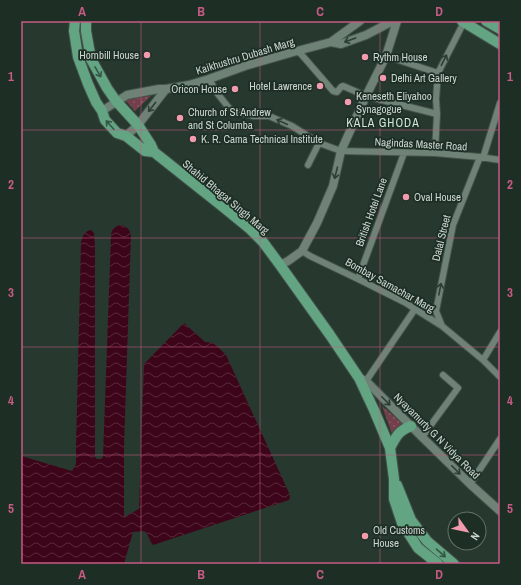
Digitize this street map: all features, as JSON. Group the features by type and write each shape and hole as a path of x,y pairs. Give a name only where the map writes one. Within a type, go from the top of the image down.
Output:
{"main road":[{"path":"75,21 74,31 78,57 88,84 105,120 117,133 126,136 145,151 154,152"},
{"name":"Shahid Bhagat Singh Marg","path":"86,21 86,31 91,59 107,88 116,101 138,125 151,144 154,152 249,228 263,242 362,380 390,448 394,479 406,521 418,548 438,564"},
{"path":"486,21 500,29"},
{"path":"467,23 500,44"},
{"path":"390,448 398,433 411,426"},
{"name":"Shahid Bhagat Singh Marg","path":"406,521 454,564"}],"street":[{"name":"Kaikhushru Dubash Marg","path":"102,111 127,95 166,89 209,79 245,66 331,42 361,21 366,35"},
{"name":"Kaikhushru Dubash Marg","path":"331,42 340,44 366,35 393,21"},
{"path":"280,265 302,251 317,223 327,202 341,151 386,56 397,21"},
{"path":"434,153 438,73 467,23"},
{"path":"297,51 333,91 337,92 343,86 366,96 437,114"},
{"path":"386,56 438,73"},
{"name":"Nagindas Master Road","path":"209,79 216,93 233,111 254,116 269,116 292,126 319,143 341,151 434,153 500,160"},
{"path":"126,136 138,125 166,89"},
{"name":"Dalal Street","path":"442,326 436,310 453,225 482,157 500,103"},
{"path":"308,165 319,143"},
{"name":"British Hotel Lane","path":"358,279 404,153"},
{"name":"Bombay Samachar Marg","path":"302,251 406,303 442,326 483,360 500,377"},
{"path":"362,380 415,309"},
{"path":"483,360 500,332"},
{"path":"422,437 458,388 443,375"},
{"name":"Nyayamurty G N Vidya Road","path":"362,380 500,511"},
{"path":"470,484 500,439"}],"shaded area":[{"path":"152,95 135,111 125,100"},
{"path":"382,406 404,425 392,434"}],"water":[{"path":"121,225 128,229 131,236 124,447 124,517 139,509 144,364 184,323 205,342 214,343 226,355 290,497 289,500 153,545 144,531 133,532 124,564 21,564 21,456 72,471 76,464 81,242 85,233 91,230 94,233 95,245 95,457 97,459 101,459 103,457 111,235 114,228"}],"place":[{"name":"Hornbill House","path":"147,55"},
{"name":"Rythm House","path":"365,57"},
{"name":"Delhi Art Gallery","path":"383,78"},
{"name":"Hotel Lawrence","path":"320,86"},
{"name":"Oricon House","path":"235,89"},
{"name":"Keneseth Eliyahoo Synagogue","path":"348,102"},
{"name":"Church of St Andrew and St Columba","path":"180,118"},
{"name":"K. R. Cama Technical Institute","path":"193,139"},
{"name":"Oval House","path":"406,197"},
{"name":"Old Customs House","path":"365,536"}],"district":[{"name":"KALA GHODA","path":"383,123"}]}
